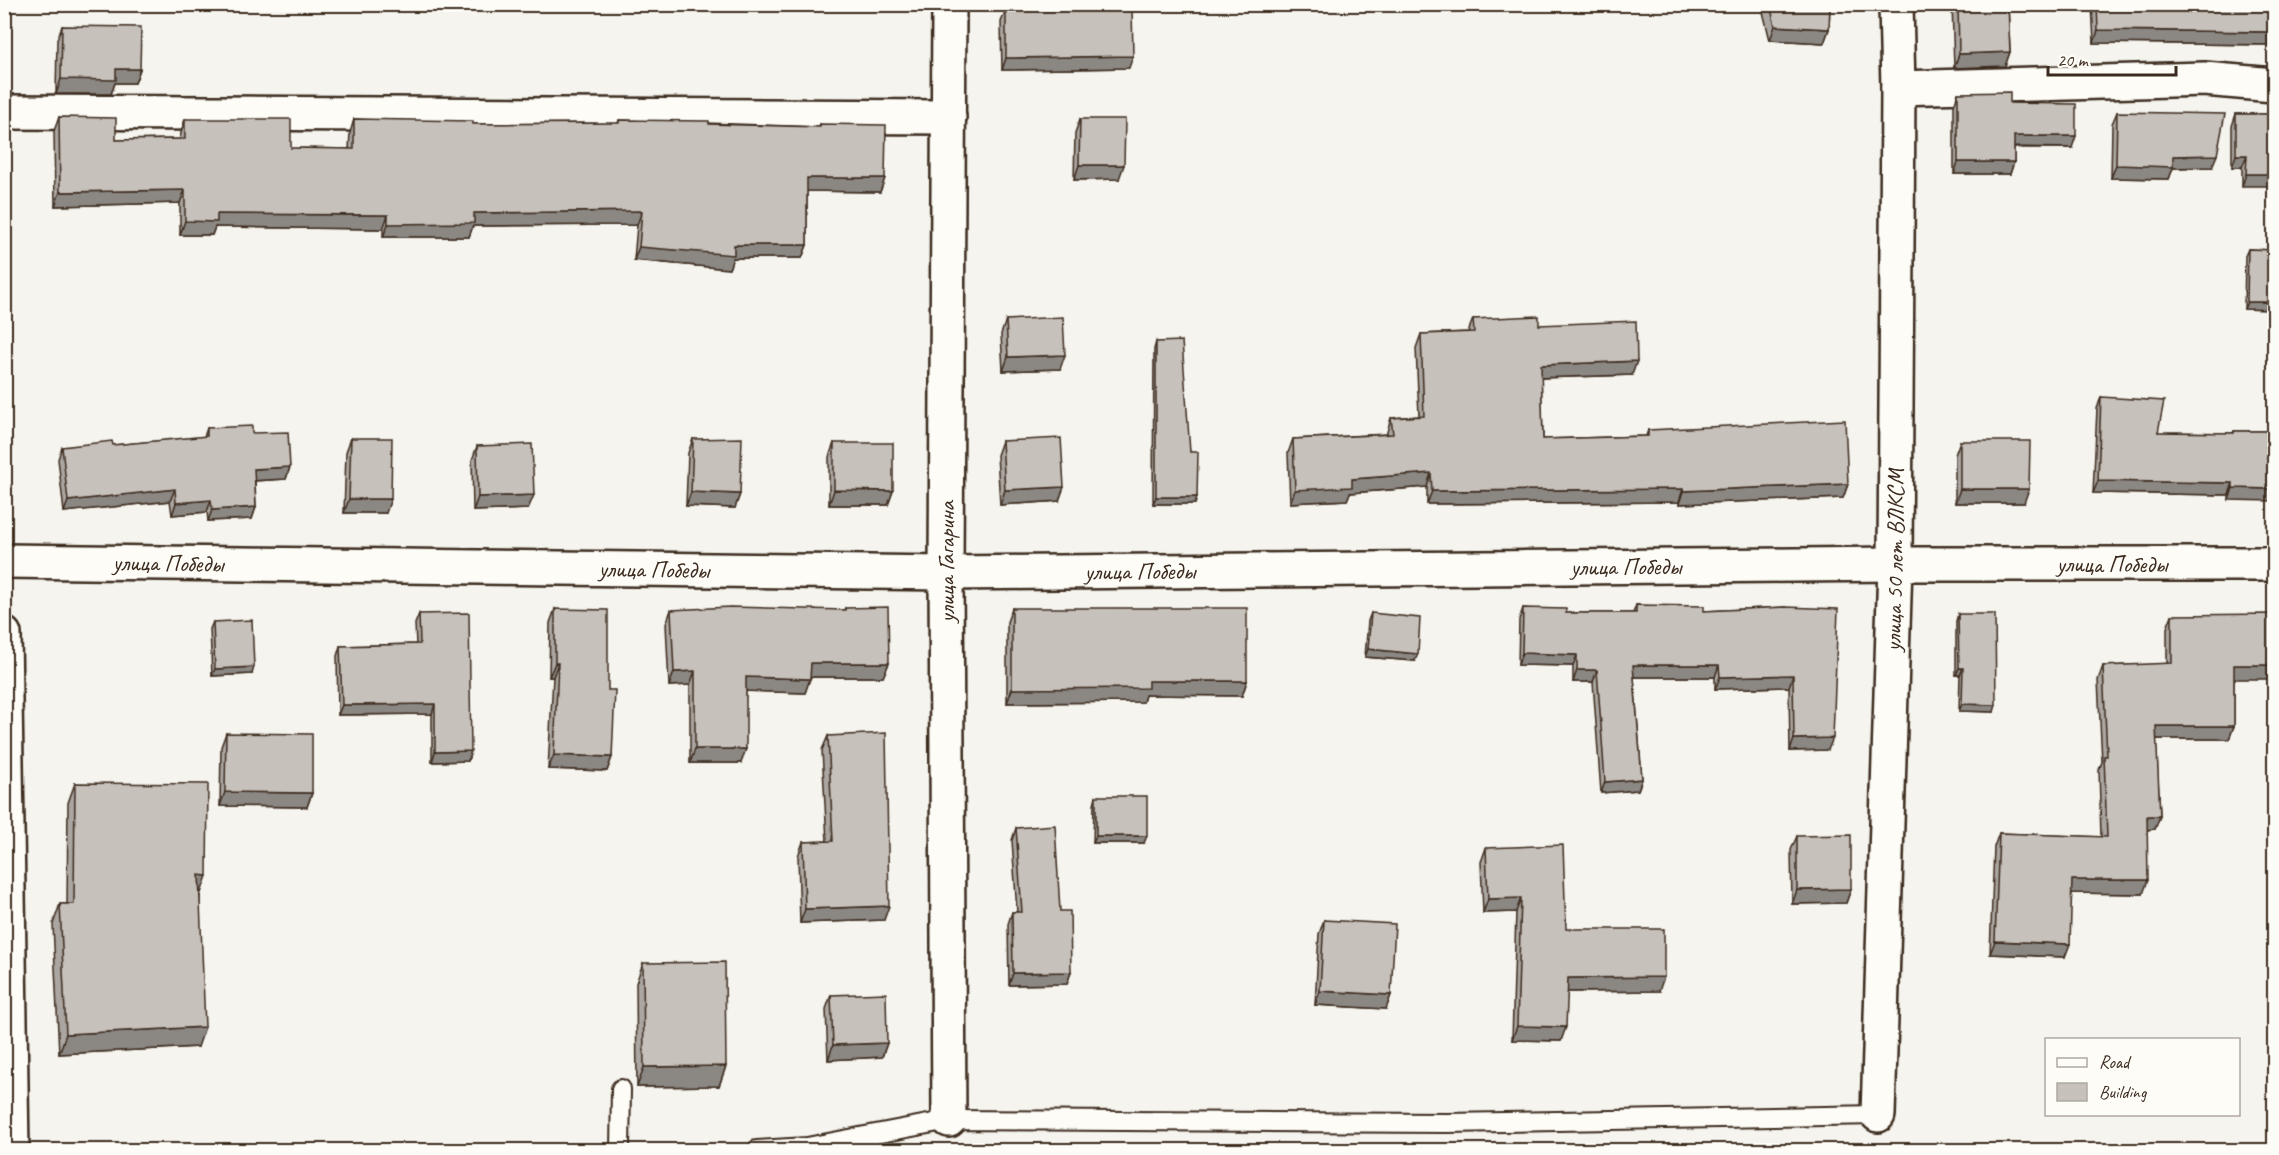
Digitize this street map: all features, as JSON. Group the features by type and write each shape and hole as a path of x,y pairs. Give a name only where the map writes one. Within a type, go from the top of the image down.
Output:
{"street":[{"name":"улица Гагарина","path":"949,4 946,573 949,1120"},
{"name":"улица 50 лет ВЛКСМ","path":"1878,1115 1895,564 1898,88 1896,4"},
{"path":"1898,88 2204,79 2274,85"},
{"path":"4,112 949,117"},
{"name":"улица Победы","path":"4,561 946,573 1895,564 2274,564"},
{"path":"4,634 12,1150"}],"lane":[{"path":"620,1150 621,1089"},
{"path":"757,1150 807,1147 949,1120 1447,1123 1878,1115"}],"building":[{"path":"1770,4 1830,4 1829,29 1775,26"},
{"path":"1958,4 2008,4 2010,52 1959,54"},
{"path":"2097,4 2274,4 2274,32 2098,30"},
{"path":"1132,8 1133,56 1006,58 1006,10"},
{"path":"62,26 141,27 140,69 116,69 116,80 61,79"},
{"path":"2010,92 2010,103 2076,104 2076,136 2014,136 2014,162 1958,162 1958,93"},
{"path":"2117,112 2225,114 2217,155 2173,156 2173,167 2116,165"},
{"path":"2236,114 2274,114 2274,174 2246,174 2247,155 2236,155"},
{"path":"59,117 116,118 116,140 185,139 185,119 291,119 291,148 354,149 354,119 473,121 473,124 619,123 619,120 709,121 709,124 820,127 820,124 886,125 885,178 807,178 807,245 734,245 734,255 639,247 642,211 474,213 474,223 388,224 388,215 217,214 217,222 185,221 185,190 60,192"},
{"path":"1080,119 1125,119 1124,165 1079,165"},
{"path":"2248,249 2274,250 2274,302 2247,302"},
{"path":"1539,316 1539,325 1636,321 1637,361 1541,365 1543,439 1648,436 1648,430 1845,420 1848,484 1683,491 1683,489 1432,491 1431,473 1352,479 1352,487 1295,490 1293,439 1393,434 1391,418 1424,416 1421,334 1474,332 1473,319"},
{"path":"1063,317 1065,355 1008,357 1006,320"},
{"path":"1182,341 1190,452 1198,452 1197,497 1156,497 1156,342"},
{"path":"2101,397 2164,401 2158,432 2274,431 2274,489 2233,488 2233,483 2098,481"},
{"path":"252,426 252,433 288,432 290,467 254,469 256,507 212,510 211,500 176,503 175,489 68,501 62,447 112,441 113,445 207,436 207,428"},
{"path":"351,438 392,438 391,499 349,499"},
{"path":"742,438 740,494 691,492 693,439"},
{"path":"1061,438 1064,487 1005,490 1002,441"},
{"path":"1960,441 2030,441 2029,489 1960,489"},
{"path":"834,443 893,443 893,491 834,490"},
{"path":"532,444 534,495 478,497 477,446"},
{"path":"1636,605 1704,606 1704,611 1786,607 1838,609 1833,738 1794,739 1793,675 1720,677 1719,665 1633,665 1642,779 1605,782 1597,670 1577,670 1577,655 1522,653 1523,608 1566,609 1566,613 1636,613"},
{"path":"730,607 845,610 845,608 888,607 889,663 811,663 810,679 746,677 746,749 695,749 695,671 674,672 671,610"},
{"path":"1012,608 1247,608 1247,681 1148,681 1148,688 1012,689"},
{"path":"555,609 608,610 608,690 615,690 612,757 554,755 558,663 555,663"},
{"path":"469,613 471,751 435,752 435,704 342,705 340,646 420,644 419,614"},
{"path":"1371,613 1420,618 1418,654 1368,649"},
{"path":"1958,614 1995,614 1996,705 1962,704 1963,668 1959,668"},
{"path":"2274,614 2274,665 2234,665 2234,726 2156,726 2160,816 2147,816 2148,880 2072,880 2070,944 1995,941 1999,833 2107,837 2104,756 2107,756 2103,666 2172,663 2172,615"},
{"path":"252,620 254,667 215,669 213,622"},
{"path":"226,733 312,734 312,793 225,792"},
{"path":"886,733 889,906 805,909 803,842 833,841 828,736"},
{"path":"75,783 208,784 207,876 199,875 205,1027 66,1034 60,904 74,904"},
{"path":"1096,796 1147,796 1147,836 1096,836"},
{"path":"1055,825 1060,911 1070,911 1071,972 1013,973 1012,912 1022,912 1016,828"},
{"path":"1851,835 1851,889 1797,890 1797,836"},
{"path":"1563,845 1566,929 1664,929 1664,977 1568,978 1566,1027 1517,1026 1521,898 1488,899 1486,848"},
{"path":"1324,920 1395,924 1391,995 1320,991"},
{"path":"725,962 726,1066 644,1067 643,963"},
{"path":"886,993 887,1043 833,1045 831,995"}]}
